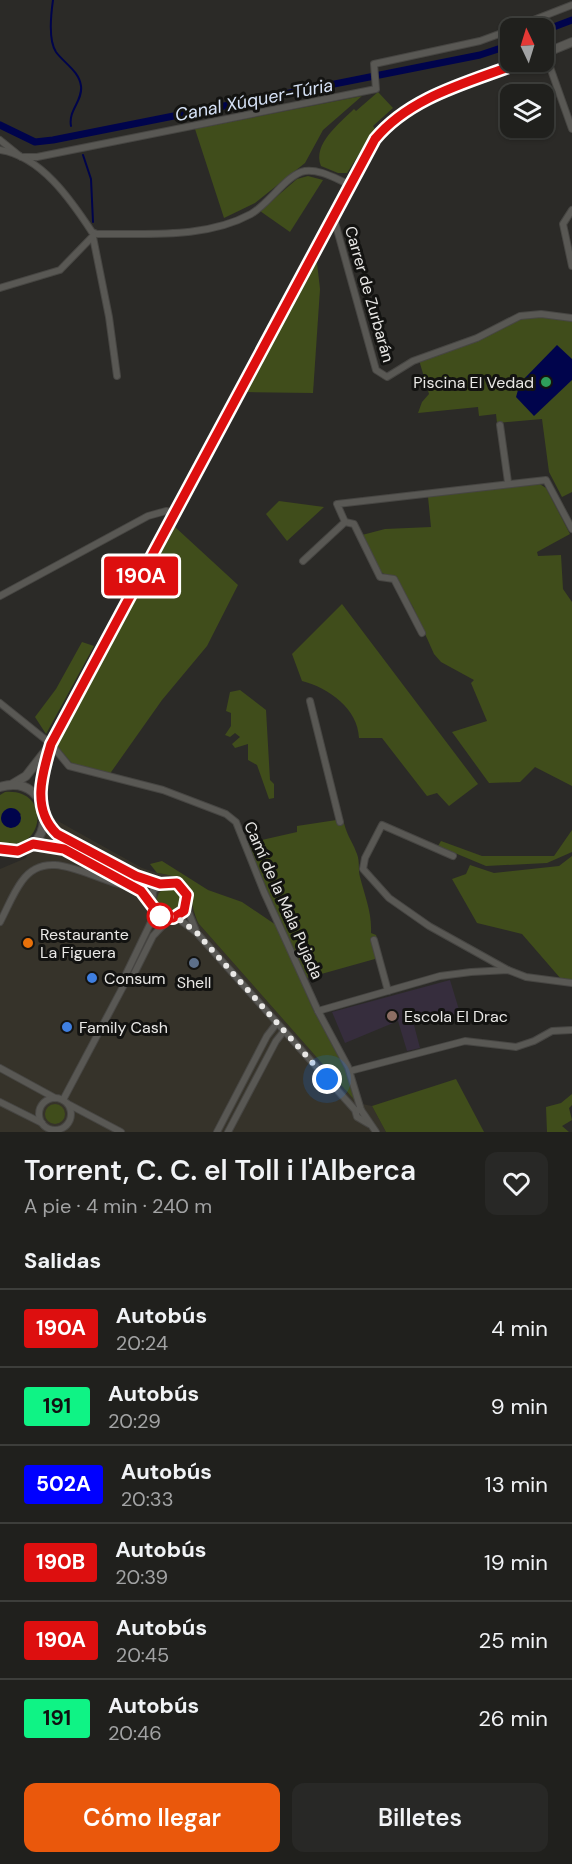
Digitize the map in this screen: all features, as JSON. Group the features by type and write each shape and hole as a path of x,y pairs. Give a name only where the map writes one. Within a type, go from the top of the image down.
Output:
{"main road":[{"path":"554,49 572,42"},
{"path":"0,788 11,785 26,776 51,744 375,139 402,112 431,97 500,70"},
{"path":"0,857 10,852 26,849 33,844 44,829 45,820 40,800 40,785 51,744"},
{"path":"11,785 27,789 40,800"},
{"path":"0,849 10,852"}],"street":[{"path":"540,18 572,5"},
{"path":"0,150 21,157 66,152 376,89 374,64 480,41 500,34"},
{"path":"551,72 572,129"},
{"path":"0,140 64,190 94,235 117,376"},
{"path":"0,288 60,270 94,235 207,230 260,209 293,177 305,171 318,171 349,184"},
{"path":"572,210 563,224 572,266"},
{"name":"Carrer de Zurbarán","path":"333,215 376,370 387,377 413,361 477,338 520,316 541,314 572,318"},
{"path":"500,425 508,482"},
{"path":"345,522 337,504 508,482 546,480 572,528"},
{"path":"0,596 148,516 166,511 174,513"},
{"path":"303,561 345,522"},
{"path":"345,522 354,524 380,577 394,579 422,633"},
{"path":"310,701 340,822"},
{"name":"Camí de la Mala Pujada","path":"0,703 51,744 69,766 163,790 226,814 236,822 264,892 318,1011 350,1071 358,1110 376,1132"},
{"path":"45,820 57,834 136,876 160,884"},
{"path":"453,856 382,825 365,858 363,869 389,898 429,926 508,970 526,977 572,983"},
{"path":"33,844 64,849 134,887 160,916 173,918 196,932 358,1110"},
{"path":"0,922 21,882 41,865 59,864 100,880 134,887"},
{"path":"65,1102 148,933 153,891 160,884 171,881 182,886 187,895 186,906 196,932"},
{"path":"125,983 132,978 153,936 186,906"},
{"path":"374,940 388,991"},
{"path":"318,1011 440,976 508,970"},
{"path":"217,1132 267,1036 277,1023"},
{"path":"350,1071 465,1041 516,1047 534,1041 552,1031 572,1030"},
{"path":"228,1132 276,1041 284,1031"},
{"path":"0,1068 121,1132"},
{"path":"55,1098 42,1105 39,1114 47,1130 57,1131 69,1123 72,1113 65,1102"},
{"path":"0,1102 42,1123"}],"shaded area":[{"name":"Piscina El Vedad","path":"557,345 572,359 572,380 534,416 516,397 520,383"},
{"path":"11,808 18,811 21,818 18,825 11,828 4,825 1,818 4,811"},
{"path":"46,810 56,820 142,868 175,876 187,883 193,893 194,914 199,924 357,1103 372,1106 386,1132 0,1132 0,869 26,858"},
{"name":"Escola El Drac","path":"450,980 460,1013 414,1025 420,1048 407,1051 398,1021 345,1043 332,1012"}],"green space":[{"path":"378,92 393,108 373,126 375,129 347,173 338,173 321,166 320,150 329,134 354,109 356,111"},
{"path":"362,96 323,130 305,163 255,203 224,218 195,129"},
{"path":"308,176 323,180 290,232 260,211 297,179"},
{"path":"316,254 320,289 313,393 245,392"},
{"path":"520,316 572,318 572,492 562,497 549,472 542,419 497,423 496,414 479,416 478,407 418,413 422,402 429,394 419,360 477,338"},
{"path":"538,483 546,488 570,534 537,552 538,556 561,555 563,589 572,602 572,786 535,767 520,782 489,783 452,732 487,721 471,683 474,680 441,662 434,654 413,607 396,579 380,572 362,535 385,529 431,527 428,497"},
{"path":"279,501 324,507 287,541 266,514"},
{"path":"175,527 238,585 207,646 162,700 109,775 75,767 57,746"},
{"path":"342,604 478,784 449,806 437,793 427,796 382,738 359,738 348,709 332,694 302,681 292,654"},
{"path":"82,642 94,646 46,734 35,717 56,689"},
{"path":"240,690 266,710 270,780 274,784 274,798 269,799 257,765 248,760 248,744 235,748 232,744 240,737 235,733 230,737 225,735 231,726 231,713 226,711 230,692"},
{"path":"5,792 21,794 31,800 37,810 34,832 26,840 15,844 0,842 0,795","holes":["9,808 16,809 21,814 10,828 1,820 2,814"]},
{"path":"343,819 358,857 359,874 369,911 371,933 376,935 382,957 307,978 290,946 248,843 297,832 297,826"},
{"path":"572,830 572,852 547,863 486,866 438,846 441,841 482,856 554,856"},
{"path":"572,856 572,979 561,979 522,934 477,923 452,879 466,874 470,865 494,873 559,866"},
{"path":"162,861 208,890 242,902 276,925 313,1009 345,1069 357,1103 199,924 187,884 181,879 157,873 150,864"},
{"path":"169,888 178,891 181,900 178,909 169,912 160,909 157,900 160,891"},
{"path":"456,1079 484,1132 386,1132 372,1106"},
{"path":"572,1094 572,1105 569,1108 572,1120 562,1126 569,1132 547,1132 546,1107 561,1103"},
{"path":"51,1104 59,1104 65,1110 65,1118 59,1124 51,1124 45,1118 45,1110"}],"waterway":[{"path":"53,0 51,27 53,47 74,72 81,86 71,126"},
{"name":"Canal Xúquer-Túria","path":"554,27 572,20"},
{"name":"Canal Xúquer-Túria","path":"0,125 35,142 53,140 480,55 500,48"},
{"path":"83,155 91,179 93,222"}],"bus line":[{"name":"190A","path":"0,849 10,852 26,849 33,844 44,844 64,849 141,891 160,916 173,918 184,911 188,901 182,886 171,881 160,884 136,876 57,834 48,824 40,800 40,785 51,744 375,139 389,123 415,104 500,70"}],"place":[{"name":"Piscina El Vedad","path":"546,382"},
{"name":"Restaurante La Figuera","path":"28,943"},
{"name":"Shell","path":"194,963"},
{"name":"Consum","path":"92,978"},
{"name":"Escola El Drac","path":"392,1016"},
{"name":"Family Cash","path":"67,1027"}],"route":[{"path":"160,916 176,917 196,932 327,1079"}]}
